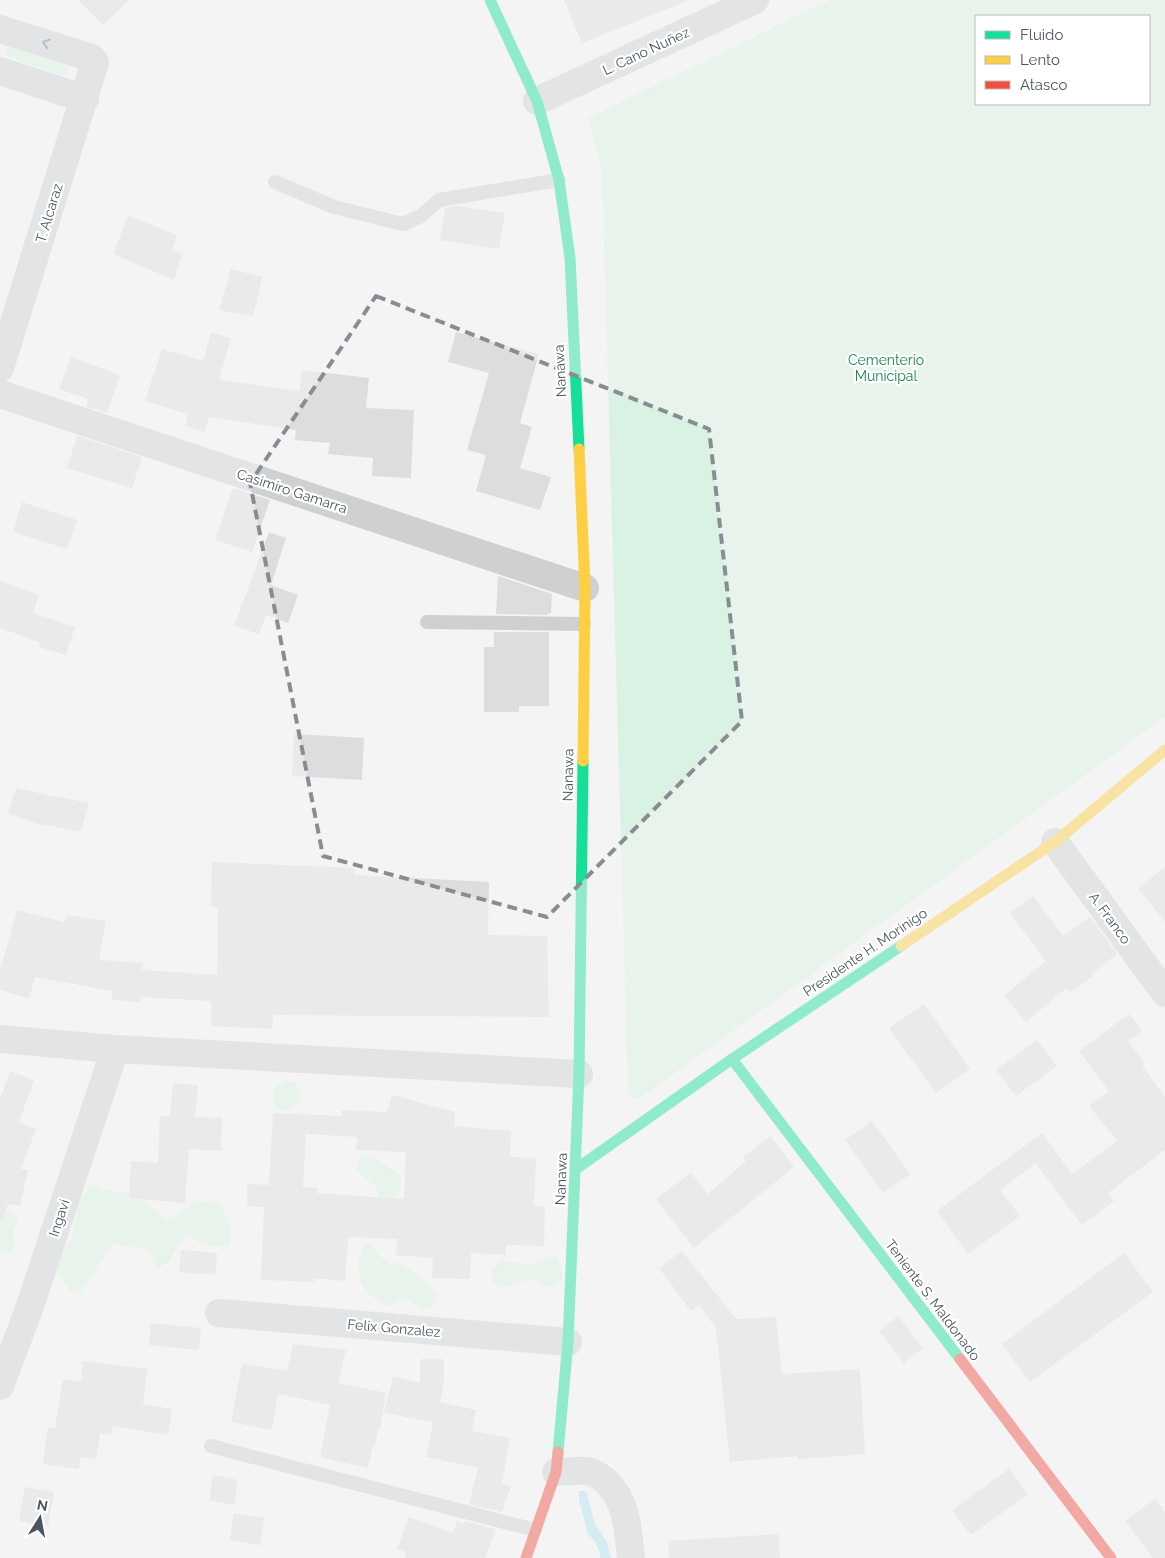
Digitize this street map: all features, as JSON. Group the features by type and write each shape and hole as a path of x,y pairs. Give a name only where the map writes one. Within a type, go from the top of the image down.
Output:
{"street":[{"name":"Nanawa","path":"490,0 536,101 560,180 570,258 585,588 579,1074 568,1342 556,1472 526,1558"},
{"name":"L. Cano Nuñez","path":"536,101 755,0"},
{"name":"T. Alcaraz","path":"0,30 92,58 95,62 0,368"},
{"path":"0,71 85,99"},
{"name":"Casimiro Gamarra","path":"0,394 585,588"},
{"name":"Presidente H. Morinigo","path":"576,1169 732,1059 1056,842 1165,750"},
{"name":"A. Franco","path":"1056,842 1165,993"},
{"path":"0,1039 115,1049 579,1074"},
{"name":"Ingavi","path":"0,1386 30,1309 115,1049"},
{"name":"Teniente S. Maldonado","path":"732,1059 1111,1558"},
{"name":"Felix Gonzalez","path":"219,1313 568,1342"},
{"path":"556,1472 589,1472 605,1480 616,1494 627,1518 630,1558"}],"lane":[{"path":"275,182 334,206 403,224 421,216 439,200 560,180"},
{"path":"427,622 584,624"},
{"path":"211,1446 536,1530"}],"highlighted area":[{"path":"376,296 709,429 742,721 547,917 323,856 250,483"}],"green space":[{"name":"Cementerio Municipal","path":"829,0 1165,0 1165,717 639,1099 628,1096 602,171 589,118"},
{"path":"11,46 66,65 68,73 63,76 8,57 5,51"},
{"path":"285,1080 296,1083 302,1093 298,1103 289,1111 277,1109 272,1099 276,1088"},
{"path":"364,1155 375,1158 396,1172 401,1178 401,1189 394,1200 379,1197 375,1186 356,1170 359,1159"},
{"path":"92,1183 102,1189 137,1195 166,1219 177,1216 196,1201 220,1204 229,1224 229,1246 215,1247 206,1245 186,1234 168,1263 157,1268 146,1249 112,1244 82,1291 70,1291 57,1273 57,1262 74,1233 79,1200"},
{"path":"0,1208 15,1215 19,1221 13,1233 13,1246 9,1253 0,1253"},
{"path":"368,1242 390,1264 396,1263 407,1267 433,1287 438,1297 431,1309 421,1307 405,1298 390,1306 385,1305 366,1292 360,1280 358,1263 363,1245"},
{"path":"552,1257 558,1258 563,1278 556,1286 527,1280 508,1287 502,1287 491,1280 493,1268 501,1261 519,1262 529,1266"}],"water":[{"path":"579,1491 586,1491 595,1524 607,1542 611,1558 600,1558 600,1552 594,1540 588,1534 579,1500"}],"building":[{"path":"78,0 129,0 103,25"},
{"path":"564,0 686,0 687,1 582,43"},
{"path":"457,206 505,213 499,249 440,240 445,208"},
{"path":"128,216 177,235 172,250 182,254 174,280 113,254"},
{"path":"231,269 262,277 253,316 219,310"},
{"path":"456,332 539,354 520,423 532,427 520,468 551,477 540,510 476,491 486,455 467,450 489,373 448,362"},
{"path":"211,333 231,338 219,380 300,391 302,370 369,378 366,408 414,410 411,478 372,476 373,458 328,454 330,443 295,440 296,430 209,417 205,432 185,426 188,414 145,401 162,349 203,361"},
{"path":"71,357 120,375 107,413 86,406 88,399 59,389"},
{"path":"77,436 142,457 132,488 67,468"},
{"path":"233,488 270,500 252,552 215,540"},
{"path":"22,502 77,520 67,549 13,532"},
{"path":"269,532 286,538 271,585 298,595 288,623 266,615 259,634 234,626"},
{"path":"498,576 552,594 551,613 548,613 548,615 496,614"},
{"path":"0,581 39,595 33,613 75,627 66,655 39,647 40,642 0,628"},
{"path":"494,632 549,632 549,706 519,706 519,712 484,712 484,647 494,647"},
{"path":"294,734 364,738 362,780 292,776"},
{"path":"16,788 89,803 81,832 43,824 42,826 8,813"},
{"path":"212,862 355,868 355,875 489,882 488,935 547,936 549,1017 273,1015 272,1029 211,1026 211,1001 140,997 140,1002 112,1000 112,991 35,977 29,998 0,990 0,972 17,910 65,922 66,915 106,921 99,960 143,963 142,970 217,975 218,907 211,906"},
{"path":"1165,867 1165,922 1138,888"},
{"path":"1033,896 1063,936 1090,917 1117,954 1091,975 1093,976 1070,993 1066,988 1026,1022 1004,996 1046,961 1010,913"},
{"path":"924,1004 970,1069 936,1093 889,1028"},
{"path":"1129,1014 1142,1031 1128,1041 1145,1063 1142,1066 1165,1097 1165,1150 1108,1193 1114,1201 1082,1225 1036,1163 1000,1190 1020,1216 968,1254 937,1211 1042,1133 1072,1174 1117,1141 1089,1106 1109,1091 1079,1051"},
{"path":"1037,1040 1057,1066 1016,1096 996,1070"},
{"path":"10,1071 34,1080 19,1122 36,1129 21,1169 28,1170 20,1206 8,1204 2,1220 0,1220 0,1099"},
{"path":"173,1083 198,1085 195,1117 222,1118 221,1151 189,1149 185,1203 129,1198 131,1161 158,1163 160,1116 170,1116"},
{"path":"392,1095 455,1112 454,1126 511,1131 510,1157 536,1158 534,1206 545,1206 544,1246 506,1245 506,1255 471,1253 470,1279 432,1278 433,1258 395,1255 398,1239 348,1237 345,1281 313,1278 314,1282 261,1280 264,1207 247,1206 247,1184 269,1185 273,1113 341,1116 342,1110 387,1112","holes":["306,1134 357,1137 356,1150 406,1152 404,1199 317,1193 317,1188 303,1187"]},
{"path":"872,1121 910,1174 883,1193 845,1140"},
{"path":"771,1136 794,1167 694,1248 656,1199 691,1173 708,1194 746,1161 743,1157"},
{"path":"181,1250 217,1253 215,1275 179,1272"},
{"path":"682,1251 736,1319 776,1317 782,1374 860,1369 865,1454 798,1459 797,1456 730,1462 716,1328 699,1305 691,1311 659,1268"},
{"path":"1124,1253 1153,1292 1030,1382 1002,1344"},
{"path":"898,1316 923,1348 904,1363 879,1331"},
{"path":"151,1323 201,1328 199,1350 149,1345"},
{"path":"293,1344 346,1350 338,1383 386,1393 380,1429 378,1428 368,1468 320,1457 330,1405 278,1394 272,1430 231,1422 242,1364 287,1371"},
{"path":"420,1359 444,1359 444,1380 440,1402 476,1410 472,1431 510,1438 502,1483 511,1486 502,1512 469,1504 478,1468 426,1457 433,1422 384,1413 393,1376 420,1383"},
{"path":"83,1361 147,1369 143,1404 172,1409 168,1435 112,1426 111,1435 100,1433 96,1459 80,1457 79,1469 43,1464 48,1427 55,1428 63,1379 81,1382"},
{"path":"1009,1469 1028,1494 971,1535 952,1510"},
{"path":"213,1475 238,1480 234,1505 209,1500"},
{"path":"25,1487 54,1492 48,1526 19,1521"},
{"path":"1155,1499 1165,1512 1165,1558 1153,1558 1125,1521"},
{"path":"234,1513 264,1518 260,1545 230,1540"},
{"path":"409,1517 453,1533 457,1521 464,1524 464,1521 496,1529 485,1558 405,1558 406,1552 397,1549"},
{"path":"778,1534 780,1558 669,1558 668,1541"}],"traffic: fast":[{"path":"490,0 537,101 559,180 570,258 579,449"},
{"path":"558,1452 568,1342 579,1074 583,761"},
{"path":"576,1169 732,1059 901,946"},
{"path":"732,1059 960,1359"}],"traffic: slow":[{"path":"579,449 585,588 583,761"},
{"path":"901,946 1055,842 1165,750"}],"traffic: jam":[{"path":"960,1359 1111,1558"},
{"path":"526,1558 556,1472 558,1452"}]}
